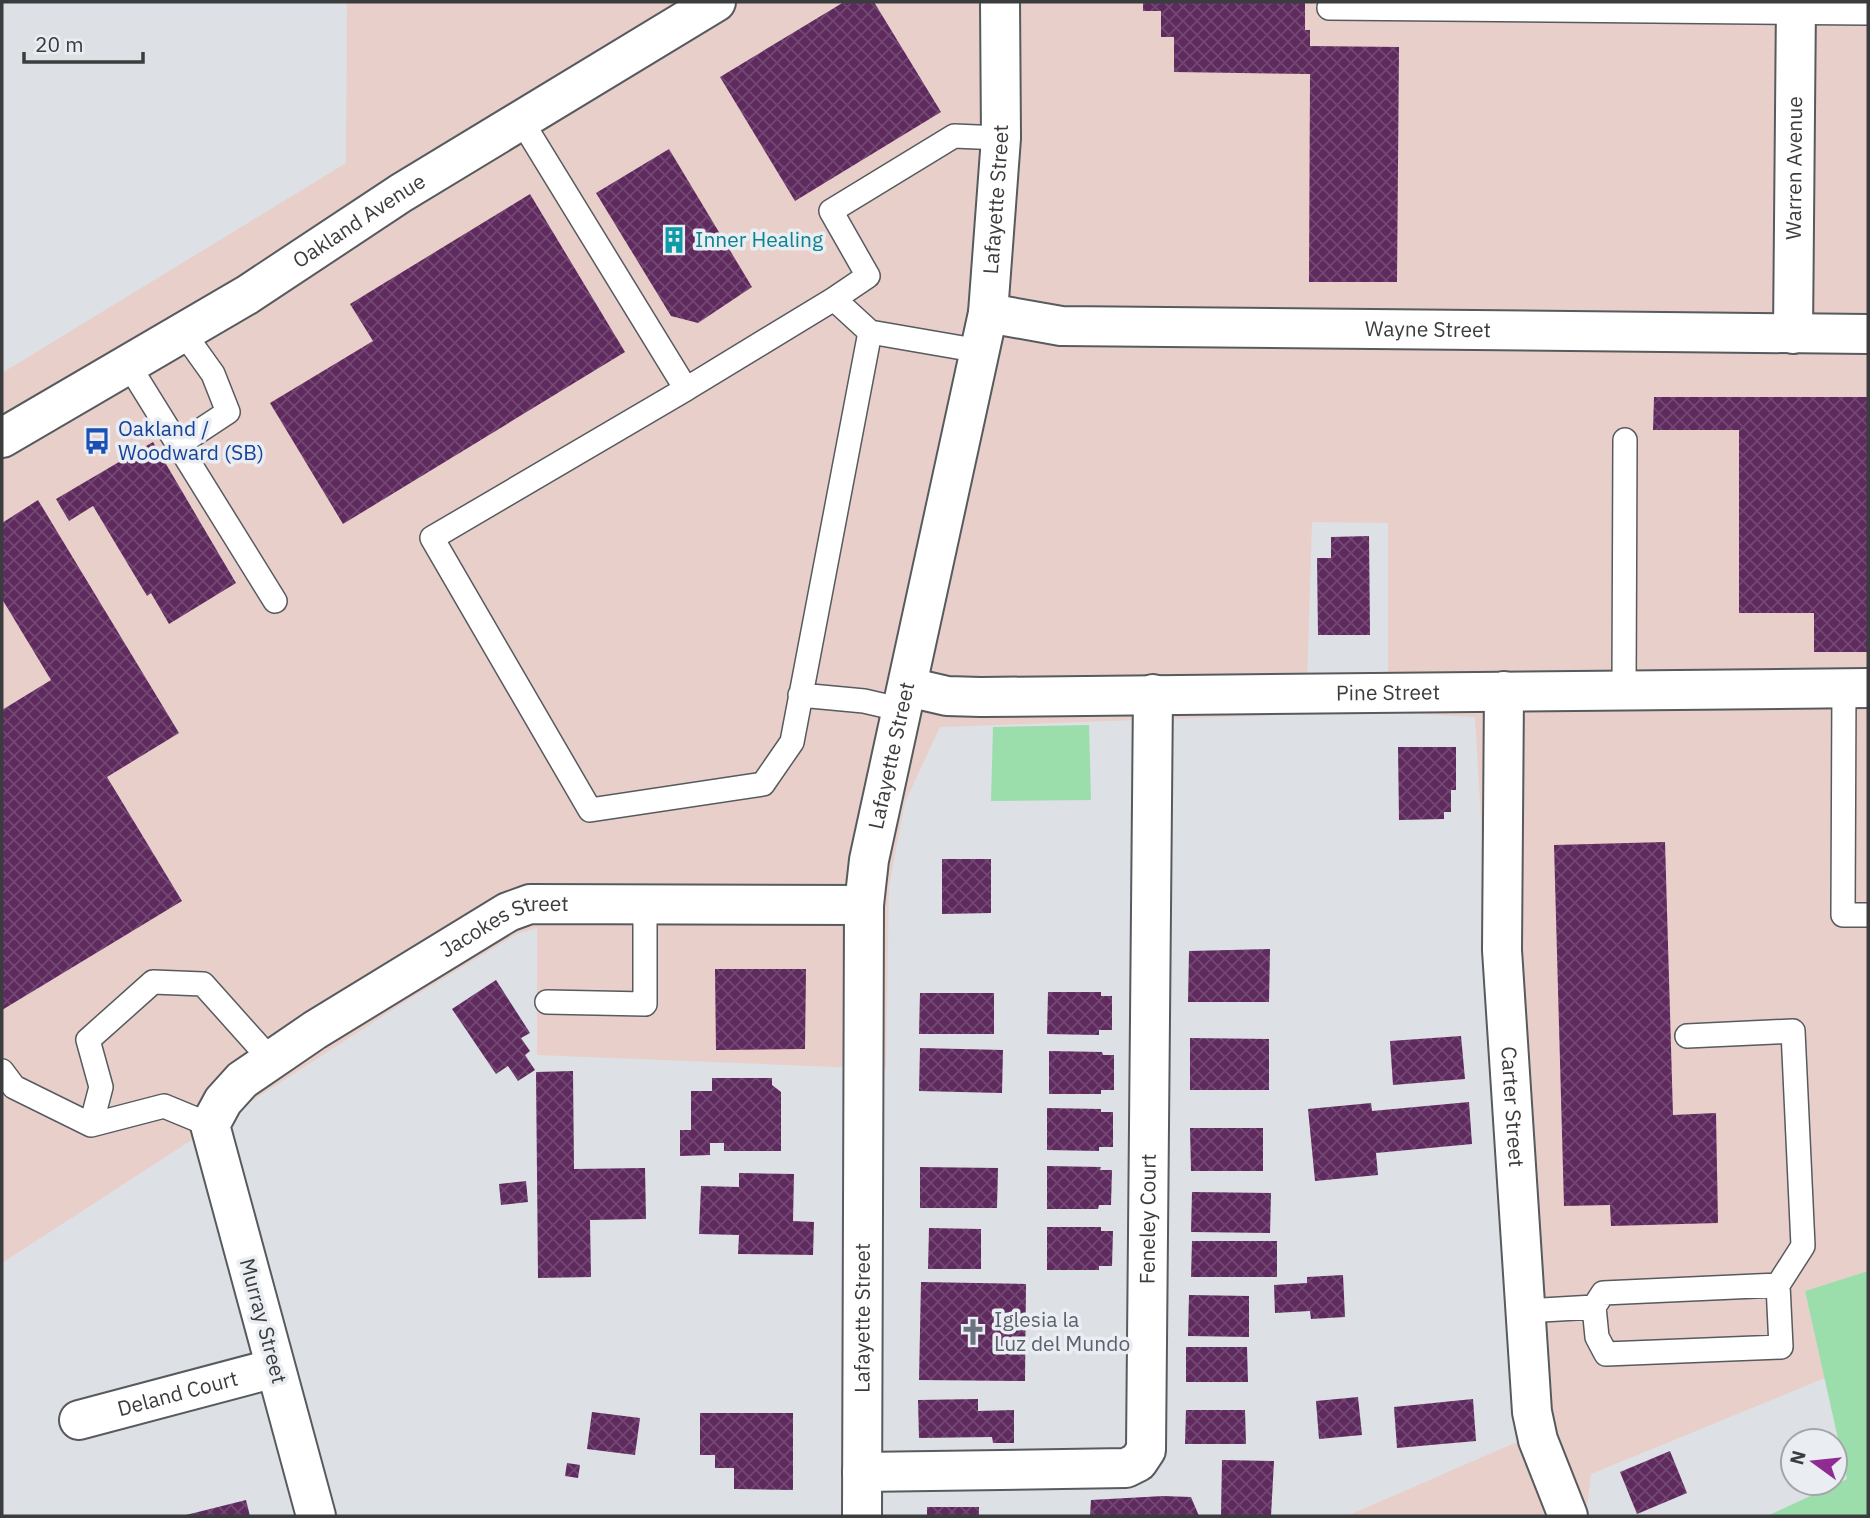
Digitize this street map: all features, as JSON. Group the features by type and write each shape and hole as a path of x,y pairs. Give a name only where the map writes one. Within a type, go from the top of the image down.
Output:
{"street":[{"name":"Oakland Avenue","path":"2,438 247,295 401,193 716,2"},
{"name":"Lafayette Street","path":"862,1516 864,905 869,860 988,313 1001,138 1000,2"},
{"name":"Warren Avenue","path":"1793,334 1796,7"},
{"name":"Wayne Street","path":"988,313 1061,326 1868,334"},
{"name":"Pine Street","path":"906,699 947,696 1856,688"},
{"name":"Carter Street","path":"1504,691 1502,950 1525,1311 1534,1425 1568,1516"},
{"name":"Feneley Court","path":"862,1472 1126,1468 1138,1462 1146,1450 1153,694"},
{"name":"Jacokes Street","path":"210,1125 223,1101 242,1080 315,1030 508,912 530,904 864,905"},
{"name":"Murray Street","path":"210,1125 316,1516"},
{"name":"Deland Court","path":"79,1420 275,1368"}],"lane":[{"path":"1329,8 1796,7 1868,13"},
{"path":"521,120 686,389"},
{"path":"870,332 792,742 763,784 590,810 432,538 686,389 868,276 831,211 954,136 1001,138"},
{"path":"834,299 870,332 980,351"},
{"path":"178,444 228,412 213,374 183,332"},
{"path":"128,364 275,601"},
{"path":"1625,440 1625,690"},
{"path":"1856,688 1843,915 1868,915"},
{"path":"800,695 864,701 906,699"},
{"path":"547,1002 645,1004 645,903"},
{"path":"91,1125 101,1087 88,1040 153,982 203,984 271,1060"},
{"path":"1687,1036 1793,1031 1803,1246 1778,1285 1781,1348 1606,1354 1597,1337 1594,1307 1603,1293 1778,1285"},
{"path":"2,1071 14,1087 91,1125 164,1107 210,1125"},
{"path":"1525,1311 1594,1307"}],"shaded area":[{"path":"347,2 1868,2 1868,1271 1805,1291 1825,1378 1591,1474 1586,1516 1347,1516 1517,1442 1475,717 1388,712 1388,523 1312,522 1306,714 940,727 905,802 889,886 886,1069 537,1055 537,928 517,934 403,1003 2,1263 2,373 346,163"}],"green space":[{"path":"1089,725 1091,800 991,801 993,727"},
{"path":"1868,1271 1868,1516 1767,1516 1808,1497 1849,1497 1849,1427 1835,1427 1805,1291"}],"building":[{"path":"844,2 874,2 941,112 795,201 720,77"},
{"path":"1143,2 1305,2 1305,30 1310,30 1310,46 1399,47 1397,282 1309,282 1310,74 1174,72 1174,37 1161,37 1161,11 1143,11"},
{"name":"Inner Healing","path":"669,149 752,287 698,323 671,316 596,193"},
{"path":"530,194 625,352 343,524 270,403 373,341 350,304"},
{"path":"1654,397 1868,397 1868,652 1814,652 1814,613 1739,613 1739,430 1653,430"},
{"path":"153,442 236,583 169,624 151,593 147,596 93,506 69,521 56,499"},
{"path":"38,500 179,733 107,777 182,901 2,1010 2,710 51,680 2,599 2,523"},
{"path":"1369,536 1370,635 1318,635 1317,558 1331,558 1331,537"},
{"path":"1398,747 1456,747 1456,790 1451,790 1451,812 1444,812 1444,819 1399,820"},
{"path":"1665,842 1673,1115 1716,1113 1718,1223 1611,1226 1610,1205 1564,1206 1554,845"},
{"path":"942,859 991,859 991,913 942,914"},
{"path":"1270,949 1269,1002 1188,1002 1189,951"},
{"path":"715,969 806,969 805,1049 716,1050"},
{"path":"496,980 530,1033 521,1038 530,1051 525,1055 535,1070 518,1081 508,1066 496,1074 452,1009"},
{"path":"1048,992 1101,992 1101,996 1112,996 1112,1030 1099,1030 1099,1035 1047,1034"},
{"path":"920,993 994,993 994,1034 919,1034"},
{"path":"1461,1036 1465,1079 1393,1085 1390,1041"},
{"path":"1190,1038 1269,1039 1269,1090 1190,1090"},
{"path":"920,1048 1003,1050 1002,1093 919,1091"},
{"path":"1049,1051 1102,1052 1103,1055 1114,1055 1114,1090 1101,1090 1101,1094 1049,1094"},
{"path":"573,1071 574,1169 645,1168 646,1219 590,1220 591,1277 538,1278 536,1072"},
{"path":"712,1078 772,1078 772,1085 781,1092 781,1151 724,1151 724,1143 710,1143 710,1155 680,1156 680,1130 691,1130 691,1091 712,1091"},
{"path":"1469,1102 1472,1144 1376,1153 1378,1175 1315,1181 1308,1109 1371,1103 1372,1111"},
{"path":"1047,1108 1101,1109 1101,1112 1113,1112 1113,1147 1099,1147 1099,1151 1047,1150"},
{"path":"1190,1128 1263,1128 1263,1171 1191,1171"},
{"path":"1047,1166 1101,1167 1100,1170 1112,1170 1111,1205 1099,1205 1098,1209 1047,1209"},
{"path":"920,1167 998,1168 997,1208 920,1208"},
{"path":"739,1173 794,1174 793,1221 814,1222 813,1255 738,1254 739,1235 699,1234 701,1186 739,1187"},
{"path":"526,1181 528,1202 501,1205 499,1184"},
{"path":"1192,1192 1271,1193 1270,1233 1191,1232"},
{"path":"1047,1227 1101,1227 1101,1231 1113,1231 1112,1266 1099,1266 1099,1270 1047,1270"},
{"path":"929,1228 981,1229 981,1269 928,1269"},
{"path":"1192,1241 1277,1241 1277,1277 1191,1277"},
{"path":"1343,1275 1345,1317 1311,1319 1310,1311 1275,1313 1274,1285 1307,1283 1307,1277"},
{"name":"Iglesia la Luz del Mundo","path":"921,1282 1026,1284 1025,1381 919,1380"},
{"path":"1189,1295 1249,1296 1249,1337 1188,1336"},
{"path":"1186,1347 1247,1347 1248,1382 1186,1382"},
{"path":"1358,1397 1362,1435 1319,1439 1316,1401"},
{"path":"978,1399 978,1411 1014,1410 1014,1443 993,1443 992,1437 919,1438 918,1400"},
{"path":"1473,1399 1476,1441 1397,1448 1394,1407"},
{"path":"1186,1410 1245,1410 1246,1444 1185,1444"},
{"path":"592,1412 640,1418 635,1455 587,1449"},
{"path":"700,1413 793,1413 793,1490 734,1489 734,1468 715,1468 715,1455 700,1455"},
{"path":"1670,1451 1687,1493 1637,1514 1620,1472"},
{"path":"1222,1460 1274,1461 1271,1516 1221,1516"},
{"path":"567,1463 580,1465 578,1478 565,1476"},
{"path":"1191,1497 1199,1516 1090,1516 1091,1500"},
{"path":"246,1500 250,1516 186,1516 186,1515"},
{"path":"927,1507 979,1507 979,1516 927,1516"}],"place":[{"name":"Inner Healing","path":"674,240"},
{"name":"Oakland / Woodward (SB)","path":"97,441"},
{"name":"Iglesia la Luz del Mundo","path":"973,1332"}]}
